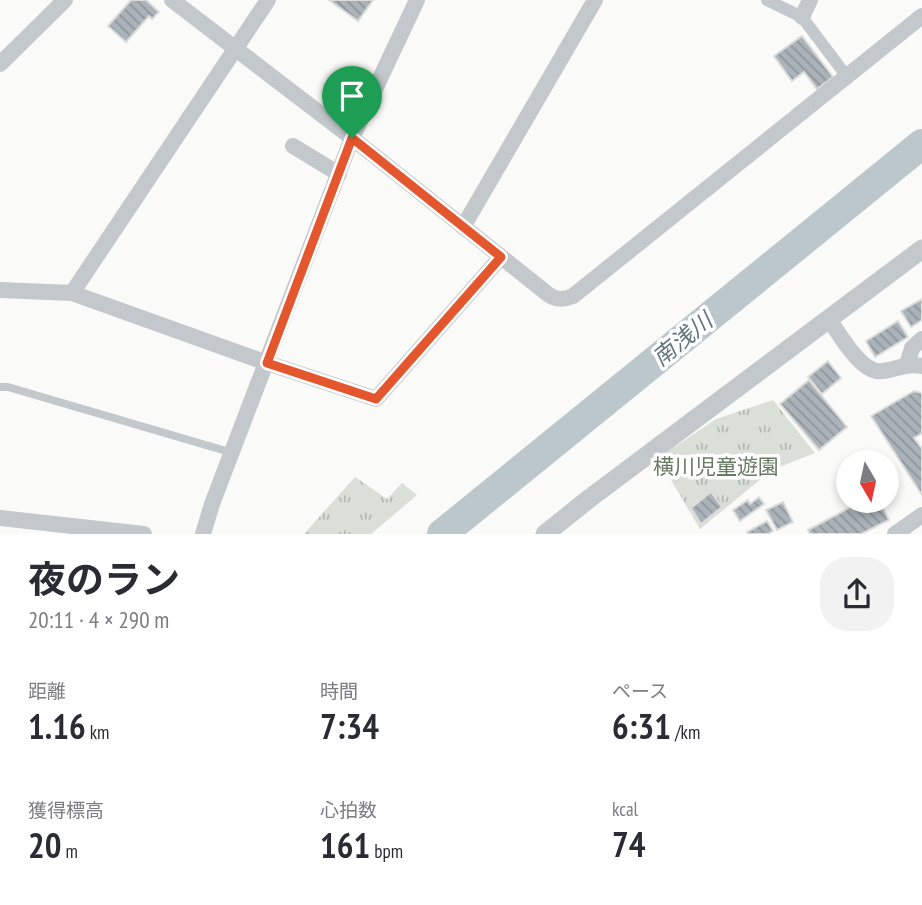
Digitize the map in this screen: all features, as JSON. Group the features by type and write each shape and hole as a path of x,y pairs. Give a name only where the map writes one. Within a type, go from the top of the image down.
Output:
{"street":[{"path":"0,64 65,0"},
{"path":"172,0 352,138 554,299 573,296 922,16"},
{"path":"72,293 268,0"},
{"path":"203,534 212,504 352,138 417,0"},
{"path":"463,227 596,0"},
{"path":"767,0 802,17 848,78"},
{"path":"802,17 810,0"},
{"path":"293,146 339,174"},
{"path":"545,534 922,249"},
{"path":"0,290 72,293 376,399 501,257"},
{"path":"828,319 863,365 871,371 883,372 914,365 912,348 922,339"},
{"path":"895,534 922,516"},
{"path":"0,518 144,534"}],"lane":[{"path":"0,387 8,387 233,453"}],"green space":[{"name":"横川児童遊園","path":"773,400 815,453 772,470 700,529 658,458 716,419"},
{"path":"355,477 387,499 402,483 417,495 371,534 304,534"}],"building":[{"path":"131,0 146,0 159,12 152,19 149,16 126,42 108,26"},
{"path":"329,0 373,0 358,21"},
{"path":"802,36 833,77 817,89 804,72 792,81 774,56"},
{"path":"922,299 922,320 911,327 901,311"},
{"path":"898,321 908,337 875,357 866,341"},
{"path":"828,361 841,378 822,394 808,377"},
{"path":"809,380 847,427 819,450 780,404"},
{"path":"914,391 922,393 922,433 914,438 922,449 922,495 900,461 900,450 893,450 871,416"},
{"path":"711,492 722,507 701,524 691,508"},
{"path":"759,497 764,504 740,521 733,510 748,500 750,504"},
{"path":"783,502 793,522 777,530 766,510"},
{"path":"840,513 886,513 889,520 861,534 810,534 808,530"},
{"path":"767,521 773,531 768,534 748,534 747,532"}],"waterway":[{"name":"南浅川","path":"442,534 922,144"}],"route":[{"path":"352,138 501,257 376,399 267,363 352,138"}]}
